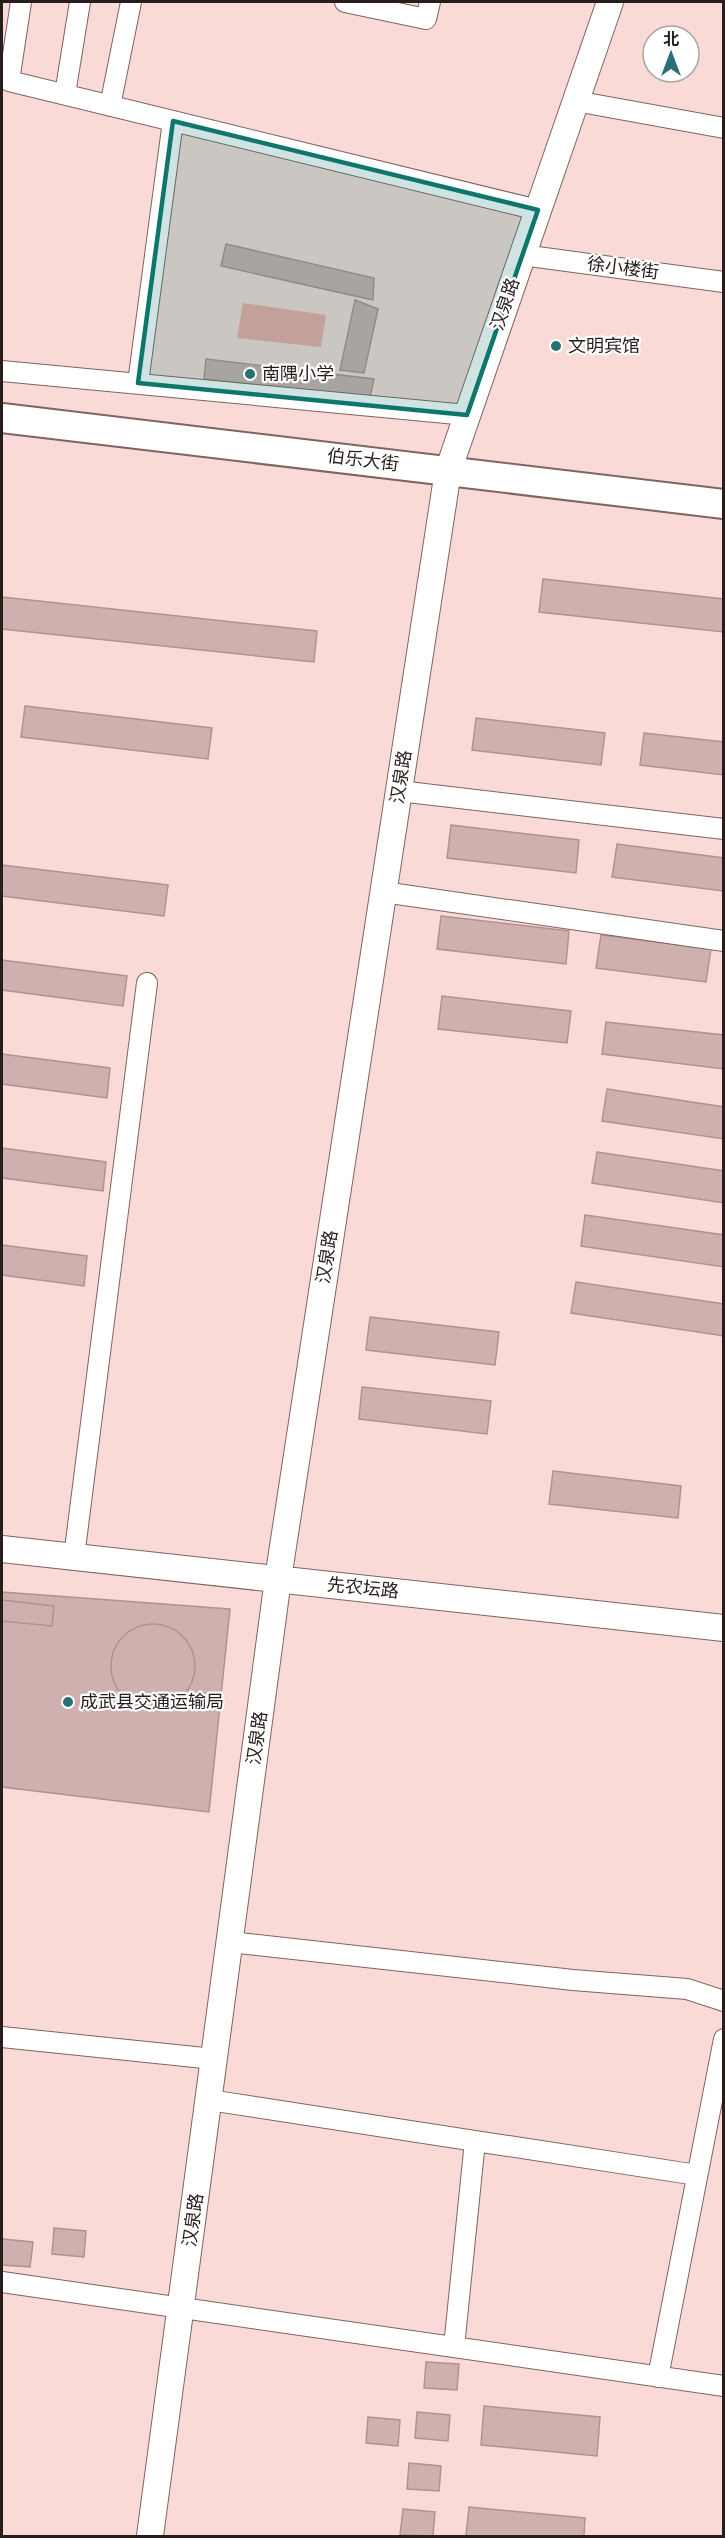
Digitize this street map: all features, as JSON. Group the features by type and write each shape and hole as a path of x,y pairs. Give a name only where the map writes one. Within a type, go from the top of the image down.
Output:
{"main road":[{"name":"伯乐大街","path":"2,418 723,504"}],"street":[{"path":"21,2 5,80 538,210"},
{"path":"65,94 80,2"},
{"path":"110,105 131,2"},
{"path":"345,2 426,19 430,2"},
{"name":"汉泉路","path":"150,2536 278,1579 448,471 610,2"},
{"path":"575,101 723,128"},
{"path":"138,383 173,121"},
{"name":"徐小楼街","path":"522,255 723,282"},
{"path":"2,370 467,415"},
{"path":"399,791 723,829"},
{"path":"383,892 723,941"},
{"path":"74,1557 147,982"},
{"name":"先农坛路","path":"2,1549 723,1628"},
{"path":"230,1942 573,1980 687,1989 723,2001"},
{"path":"2,2037 214,2059"},
{"path":"658,2377 723,2039"},
{"path":"209,2100 697,2175"},
{"path":"454,2348 475,2141"},
{"path":"2,2282 723,2386"}],"highlighted area":[{"path":"173,121 538,210 467,415 138,383"}],"shaded area":[{"path":"243,303 326,315 321,347 237,338"}],"building":[{"path":"226,244 374,278 373,300 221,266"},
{"path":"355,300 378,309 364,373 340,370"},
{"path":"206,359 374,379 370,397 204,379"},
{"path":"543,579 724,599 724,632 539,612"},
{"path":"2,597 317,631 314,662 2,629"},
{"path":"25,706 212,728 208,759 21,737"},
{"path":"476,718 605,733 601,765 472,750"},
{"path":"644,733 724,742 724,775 640,765"},
{"path":"451,825 579,840 576,873 447,858"},
{"path":"617,844 724,858 723,891 612,877"},
{"path":"2,865 168,885 164,916 2,896"},
{"path":"441,916 569,931 566,964 437,949"},
{"path":"601,935 711,949 706,982 596,968"},
{"path":"2,960 127,976 123,1006 2,990"},
{"path":"442,996 571,1011 567,1043 438,1029"},
{"path":"606,1022 724,1035 724,1069 602,1054"},
{"path":"2,1054 110,1068 107,1098 2,1084"},
{"path":"607,1089 724,1107 724,1139 602,1121"},
{"path":"2,1148 106,1162 103,1191 2,1178"},
{"path":"597,1152 724,1171 724,1203 592,1183"},
{"path":"585,1215 724,1235 724,1267 581,1246"},
{"path":"2,1245 87,1256 84,1286 2,1275"},
{"path":"576,1282 724,1304 724,1336 571,1313"},
{"path":"370,1317 499,1332 495,1365 366,1350"},
{"path":"362,1387 491,1401 487,1434 359,1419"},
{"path":"553,1471 681,1486 678,1518 549,1504"},
{"path":"2,1592 230,1609 209,1812 2,1787"},
{"path":"2,1600 54,1606 52,1626 2,1621"},
{"path":"153,1624 169,1627 183,1636 192,1650 195,1666 192,1682 183,1696 169,1705 153,1708 137,1705 123,1696 114,1682 111,1666 114,1650 123,1636 137,1627"},
{"path":"54,2228 86,2231 84,2257 52,2254"},
{"path":"2,2239 33,2242 30,2267 2,2265"},
{"path":"426,2362 459,2364 457,2390 424,2388"},
{"path":"484,2406 600,2417 597,2456 481,2445"},
{"path":"417,2412 450,2415 448,2441 415,2438"},
{"path":"368,2417 400,2420 398,2446 366,2443"},
{"path":"409,2463 441,2466 439,2491 407,2489"},
{"path":"469,2507 585,2518 584,2536 466,2536"},
{"path":"403,2509 435,2512 433,2536 400,2535"}],"place":[{"name":"文明宾馆","path":"556,346"},
{"name":"南隅小学","path":"250,374"},
{"name":"成武县交通运输局","path":"68,1702"}]}
